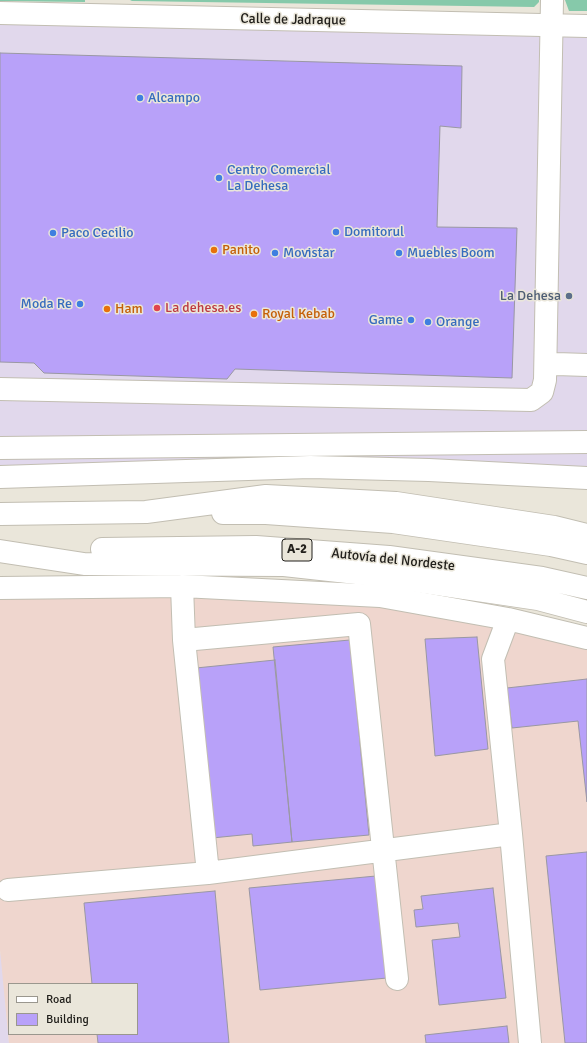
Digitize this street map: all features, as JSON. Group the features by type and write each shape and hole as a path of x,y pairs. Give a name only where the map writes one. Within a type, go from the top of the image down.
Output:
{"main road":[{"path":"0,389 531,400 542,392 545,380 552,0"},
{"name":"Calle de Jadraque","path":"0,13 106,8 587,26"},
{"path":"556,364 587,365"},
{"path":"0,448 587,442"},
{"path":"0,477 310,467 429,470 587,478"},
{"path":"146,512 273,496 396,503 554,527 587,535"},
{"path":"0,514 146,512 266,514 393,522 551,545 587,553"},
{"name":"Autovía del Nordeste","path":"3,551 256,547 388,557 542,578 587,588"},
{"path":"3,551 84,564 284,565 384,576 538,599 587,612"},
{"path":"0,588 182,586 380,596 508,619 587,638"},
{"path":"182,586 184,640 208,873"},
{"path":"508,619 492,659 511,834 530,1043"},
{"path":"184,640 359,624 397,979"},
{"path":"8,890 208,873 511,834"}],"shaded area":[{"path":"0,23 587,34 587,478 0,477"},
{"path":"0,588 380,596 587,638 587,1043 9,1043 8,1035 138,1035 138,983 8,983 8,1033 0,950"},
{"path":"0,950 9,1043 0,1043"}],"green space":[{"path":"85,0 85,2 0,1"},
{"path":"130,0 539,0 539,2 534,7"},
{"path":"565,0 587,0 587,11 569,11"}],"building":[{"name":"Centro Comercial La Dehesa","path":"0,53 462,66 461,128 440,126 437,227 517,228 512,378 235,369 227,379 44,373 34,363 0,362"},
{"path":"477,637 488,749 435,756 425,639"},
{"path":"350,640 369,835 292,842 273,647"},
{"path":"275,660 292,842 253,846 252,834 212,838 196,668"},
{"path":"587,679 587,802 578,721 512,728 507,688"},
{"path":"587,852 587,1043 565,1043 546,856"},
{"path":"376,876 387,978 260,990 249,888"},
{"path":"493,888 506,998 439,1005 432,940 460,937 458,923 416,927 414,910 423,909 421,896"},
{"path":"215,891 229,1043 98,1043 97,1035 138,1035 138,983 92,983 84,903"},
{"path":"507,1026 509,1043 426,1043 425,1035"}],"place":[{"name":"Alcampo","path":"140,98"},
{"name":"Centro Comercial La Dehesa","path":"219,178"},
{"name":"Domitorul","path":"336,232"},
{"name":"Paco Cecilio","path":"53,233"},
{"name":"Panito","path":"214,250"},
{"name":"Movistar","path":"275,253"},
{"name":"Muebles Boom","path":"399,253"},
{"name":"La Dehesa","path":"569,296"},
{"name":"Moda Re","path":"80,304"},
{"name":"La dehesa.es","path":"157,308"},
{"name":"Ham","path":"107,309"},
{"name":"Royal Kebab","path":"254,314"},
{"name":"Game","path":"411,320"},
{"name":"Orange","path":"428,322"}]}
